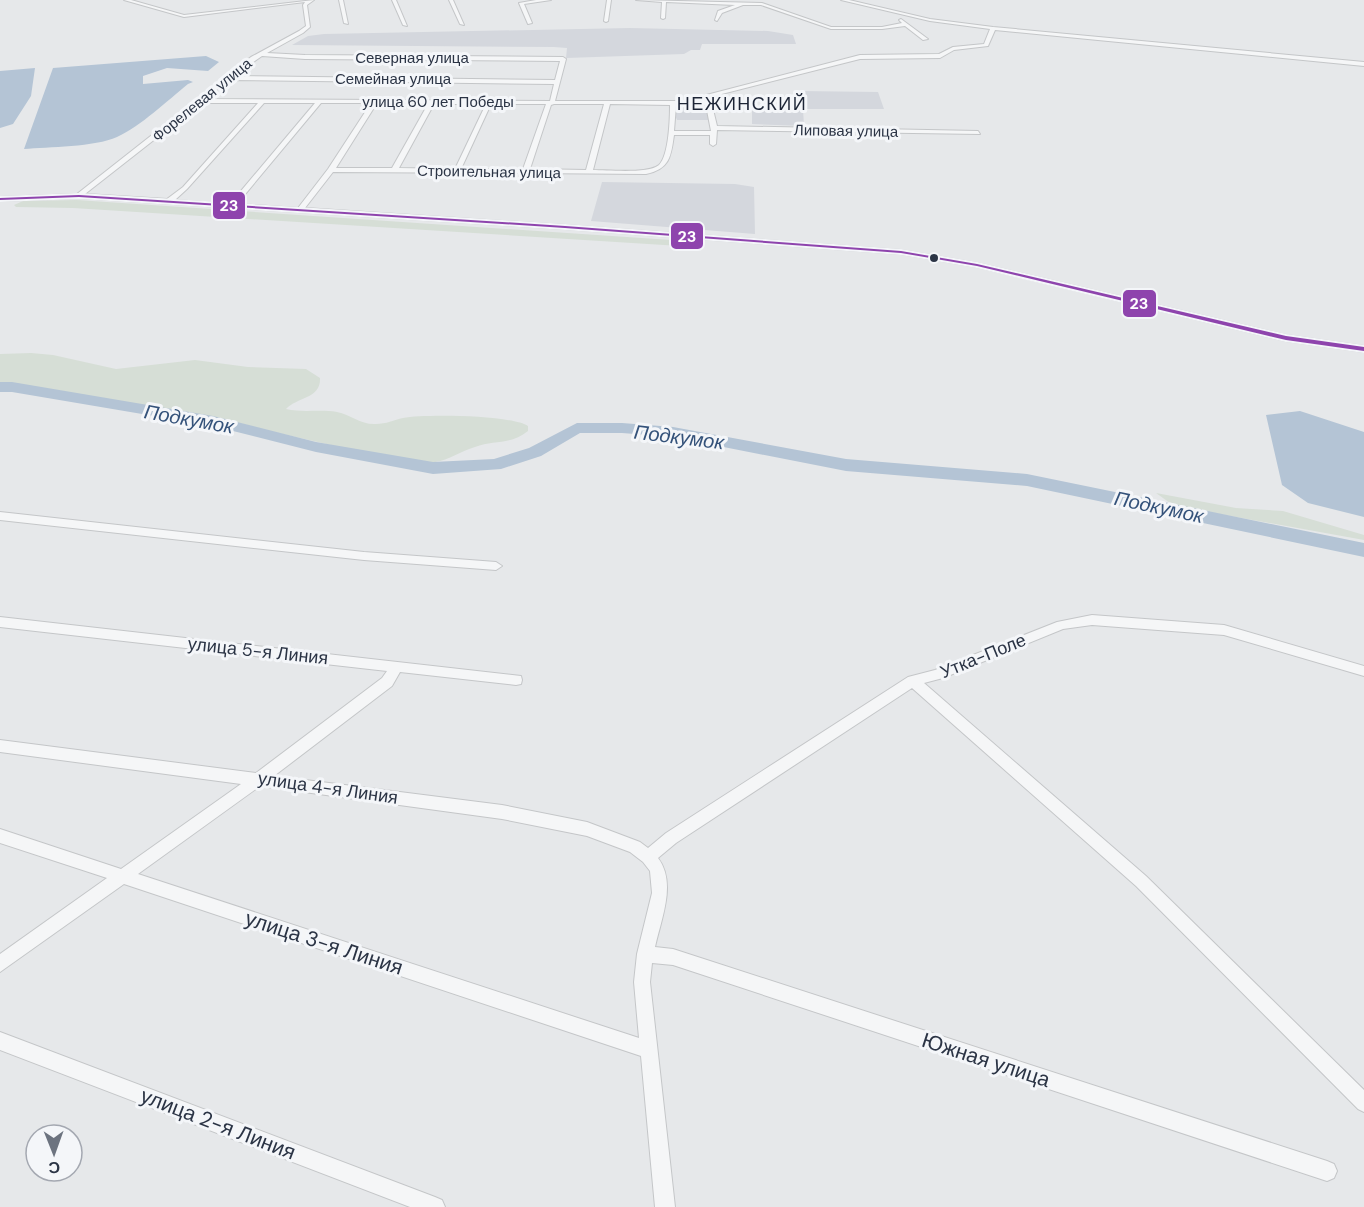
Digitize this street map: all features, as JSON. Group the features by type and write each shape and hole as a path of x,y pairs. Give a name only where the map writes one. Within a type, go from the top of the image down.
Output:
{"street":[{"path":"126,0 184,16 311,1"},
{"path":"137,4 153,0"},
{"path":"341,0 346,23"},
{"path":"394,0 405,25"},
{"path":"451,0 462,24"},
{"path":"530,22 521,3 549,0"},
{"path":"606,21 609,0"},
{"path":"638,0 748,2 767,5 831,28 882,28 906,24"},
{"path":"717,20 720,12 756,0"},
{"path":"843,0 890,12 993,28 1364,64"},
{"name":"Форелевая улица","path":"79,196 228,78 262,54 301,32 308,26 305,5 311,1"},
{"path":"663,18 664,1"},
{"path":"890,12 926,39"},
{"name":"улица 60 лет Победы","path":"674,103 860,57 940,56 953,49 986,45 993,28"},
{"name":"Северная улица","path":"262,54 305,57 563,59 558,82"},
{"name":"Семейная улица","path":"228,78 558,82"},
{"path":"525,172 558,82"},
{"path":"706,95 714,131 713,144"},
{"name":"улица 60 лет Победы","path":"201,101 707,103"},
{"path":"168,202 185,188 263,101"},
{"path":"232,206 319,102"},
{"path":"300,210 331,170 375,102"},
{"path":"394,171 432,102"},
{"path":"457,171 489,103"},
{"path":"589,172 607,103"},
{"path":"672,133 674,103"},
{"name":"Липовая улица","path":"672,133 714,131 978,133"},
{"name":"Строительная улица","path":"331,170 646,172 659,169 665,162 668,138 672,133"},
{"path":"0,199 79,196 902,252 977,264 1286,338 1364,349"},
{"path":"0,516 364,556 496,566"},
{"name":"Утка-Поле","path":"648,857 671,838 913,681 938,674 1060,625 1092,620 1224,630 1364,671"},
{"name":"улица 5-я Линия","path":"0,622 516,680"},
{"path":"0,964 259,779 387,682 397,666"},
{"path":"913,681 1141,881 1364,1103"},
{"name":"улица 4-я Линия","path":"0,746 502,812 587,829 635,847 648,857"},
{"name":"улица 3-я Линия","path":"0,836 648,1050"},
{"path":"648,857 657,869 660,893 645,954 642,982 665,1207"},
{"name":"Южная улица","path":"645,954 673,957 1327,1171"},
{"name":"улица 2-я Линия","path":"0,1041 435,1207"}],"shaded area":[{"path":"630,28 768,31 793,35 796,44 702,44 700,50 691,50 684,54 566,58 567,48 554,47 292,45 308,36 324,34"},
{"path":"799,91 878,92 884,109 803,109"},
{"path":"675,103 707,103 712,120 677,120 671,106"},
{"path":"752,108 803,109 804,126 752,124"},
{"path":"602,182 735,184 754,187 755,234 591,221"},
{"path":"77,200 705,244 696,247 73,208 16,207 14,205 23,201"},
{"path":"0,354 53,355 116,369 195,360 248,367 306,369 320,378 317,390 286,409 337,412 371,424 414,417 487,418 519,422 528,426 528,431 515,438 482,445 440,461 401,461 186,412 140,410 123,404 62,391 0,382"},
{"path":"1156,493 1236,508 1283,511 1364,535 1364,540 1203,511 1170,503"}],"water":[{"path":"206,56 219,62 208,71 167,68 143,76 143,84 188,80 193,82 144,120 117,137 84,145 24,149 53,68"},
{"path":"35,68 31,96 13,124 0,128 0,71"},
{"path":"1300,411 1364,432 1364,517 1308,503 1282,485 1266,415"}],"waterway":[{"name":"Подкумок","path":"0,387 12,387 213,421 316,447 433,468 495,465 535,452 577,428 622,428 673,432 846,465 1027,480 1364,550"}],"transit line":[{"name":"23","path":"0,199 79,196 565,227 901,252 977,265 1286,338 1364,349"}],"district":[{"name":"НЕЖИНСКИЙ","path":"742,104"}]}
